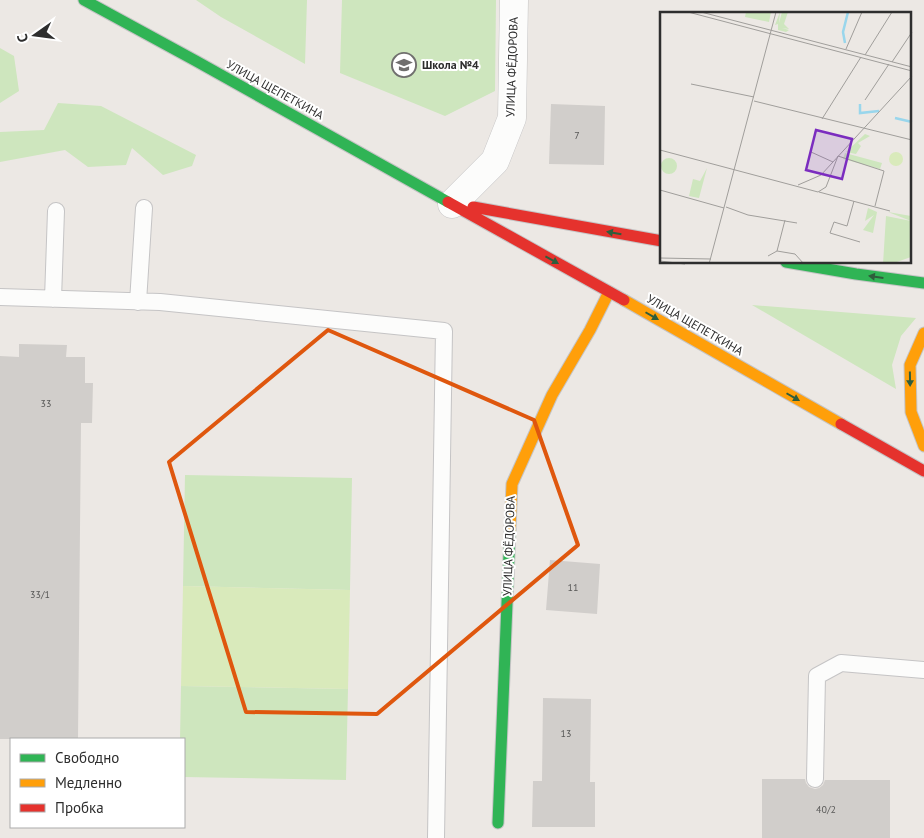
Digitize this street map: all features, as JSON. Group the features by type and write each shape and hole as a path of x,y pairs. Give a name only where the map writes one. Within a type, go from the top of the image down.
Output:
{"main road":[{"name":"УЛИЦА ЩЕПЕТКИНА","path":"84,0 609,292 924,471"},
{"name":"УЛИЦА ЩЕПЕТКИНА","path":"452,204 660,241"},
{"path":"798,264 924,283"},
{"name":"УЛИЦА ФЁДОРОВА","path":"498,823 512,484 552,395 590,330 609,292"},
{"path":"924,333 910,365 911,412 924,446"}],"street":[{"name":"УЛИЦА ФЁДОРОВА","path":"452,204 495,161 512,118 514,0"}],"lane":[{"path":"138,302 144,208"},
{"path":"53,299 56,211"},
{"path":"0,297 160,302 444,331 436,838"},
{"path":"815,780 817,676 841,663 924,670"}],"highlighted area":[{"path":"328,330 534,420 578,545 377,714 246,712 169,462"}],"green space":[{"path":"196,0 307,0 305,64 221,17"},
{"name":"Школа №4","path":"342,0 496,0 495,91 445,116 340,73"},
{"path":"0,48 14,56 19,91 0,103"},
{"path":"58,103 101,106 196,155 192,166 163,175 132,148 126,165 88,167 65,150 0,162 0,132 44,130"},
{"path":"752,305 916,318 901,336 892,365 896,389"},
{"path":"185,475 352,478 350,590 183,586"},
{"path":"183,586 350,590 348,689 181,686"},
{"path":"181,686 348,689 346,780 185,777 185,738 180,738"}],"building":[{"path":"551,104 605,106 604,165 549,164"},
{"path":"19,344 67,345 66,357 85,357 85,383 93,383 92,423 81,423 78,738 0,739 0,356 19,357"},
{"path":"550,560 600,564 597,614 546,610"},
{"path":"543,698 591,699 590,782 595,782 595,827 532,827 533,781 542,781"},
{"path":"762,779 805,779 809,787 815,789 823,785 825,780 890,780 890,838 762,838"}],"traffic: fast":[{"path":"84,0 448,202"},
{"path":"798,264 924,283"},
{"path":"498,823 510,530"}],"traffic: slow":[{"path":"510,530 512,484 552,395 590,330 609,292"},
{"path":"624,300 841,424"},
{"path":"924,333 910,365 911,412 924,446"}],"traffic: jam":[{"path":"448,202 624,300"},
{"path":"473,207 660,241"},
{"path":"841,424 924,471"}],"place":[{"name":"Школа №4","path":"404,65"}]}
